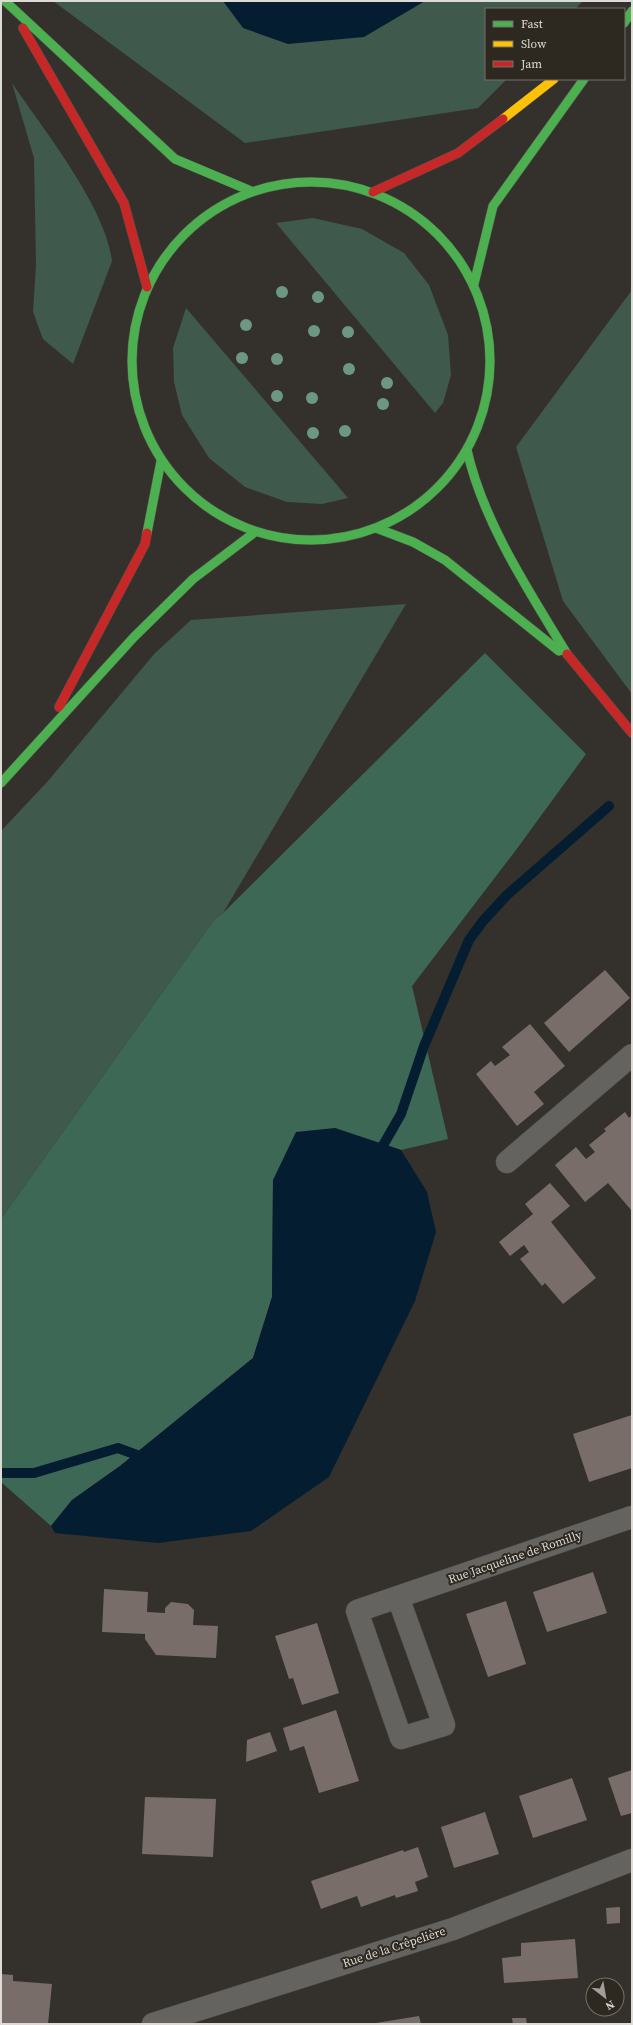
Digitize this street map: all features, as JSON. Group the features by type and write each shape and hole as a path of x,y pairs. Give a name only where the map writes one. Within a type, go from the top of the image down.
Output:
{"main road":[{"path":"5,1 175,159 252,191"},
{"path":"12,9 124,203 148,286"},
{"path":"625,22 632,11"},
{"path":"373,192 458,153 553,80"},
{"path":"474,284 493,206 583,80"},
{"path":"294,182 343,184 373,192 406,208 431,226 451,248 474,284 487,323 491,355 489,387 481,421 466,450 449,475 423,501 376,528 327,540 288,539 255,532 228,521 204,506 180,484 161,461 146,432 134,395 131,363 135,323 148,286 166,255 187,231 221,206 252,191 294,182"},
{"path":"466,450 473,478 492,521 525,584 571,661 632,733"},
{"path":"46,731 145,544 161,461"},
{"path":"376,528 414,542 445,560 571,661"},
{"path":"1,783 46,731 134,637 193,580 255,532"}],"street":[{"path":"507,1162 632,1055"},
{"name":"Rue Jacqueline de Romilly","path":"398,1597 444,1725 401,1738 357,1611 632,1517"},
{"name":"Rue de la Crêpelière","path":"153,2024 453,1929 632,1860"}],"green space":[{"path":"53,1 583,1 576,8 485,8 485,80 506,80 478,108 245,143"},
{"path":"12,83 56,145 86,193 107,240 112,261 73,364 43,339 33,312 36,265 34,158"},
{"path":"313,218 362,229 404,253 429,285 448,335 451,375 443,403 435,413 276,223"},
{"path":"632,290 632,694 563,601 516,447"},
{"path":"186,308 348,498 322,504 287,502 245,487 209,458 182,415 174,382 173,348"},
{"path":"406,604 223,913 214,920 1,1219 1,831 48,781 155,653 191,620"},
{"path":"485,653 586,754 516,850 412,986 448,1139 401,1150 383,1144 273,1180 272,1297 253,1358 120,1466 72,1500 51,1526 1,1482 1,1219 214,920 223,913"}],"water":[{"path":"223,1 425,1 364,37 288,44 243,28"},
{"path":"335,1128 401,1150 427,1192 436,1232 415,1301 329,1477 251,1531 158,1543 55,1533 51,1526 72,1500 120,1466 253,1358 272,1297 273,1180 296,1132"}],"building":[{"path":"605,970 630,998 569,1052 544,1023"},
{"path":"530,1024 565,1066 534,1092 544,1104 517,1126 476,1074 491,1061 495,1066 510,1055 502,1047"},
{"path":"625,1112 629,1118 632,1115 632,1211 608,1183 585,1202 555,1165 576,1147 586,1159 595,1152 589,1145 606,1131 604,1129"},
{"path":"550,1183 570,1206 551,1222 596,1278 563,1304 545,1283 542,1286 520,1259 529,1252 524,1245 510,1256 499,1242 533,1214 525,1204"},
{"path":"632,1415 632,1468 589,1482 573,1434"},
{"path":"593,1572 607,1613 547,1632 533,1592"},
{"path":"104,1589 148,1592 147,1612 165,1613 165,1608 171,1602 188,1604 194,1610 193,1625 218,1626 216,1658 156,1655 145,1639 145,1634 102,1632"},
{"path":"506,1601 526,1664 488,1677 466,1614"},
{"path":"317,1623 339,1693 302,1705 293,1678 289,1679 275,1636"},
{"path":"336,1710 359,1781 319,1793 304,1746 290,1751 283,1728"},
{"path":"270,1732 277,1751 246,1762 247,1740"},
{"path":"632,1770 632,1813 621,1816 608,1778"},
{"path":"572,1778 587,1820 533,1838 519,1796"},
{"path":"145,1797 216,1799 213,1857 142,1854"},
{"path":"485,1812 499,1854 454,1868 441,1827"},
{"path":"418,1847 428,1877 415,1882 418,1891 396,1898 395,1895 361,1907 357,1896 321,1909 311,1881 403,1850 404,1852"},
{"path":"620,1907 620,1923 607,1924 606,1908"},
{"path":"575,1939 578,1978 504,1983 502,1958 521,1956 521,1943"},
{"path":"1,1974 13,1975 13,1981 52,1984 48,2024 1,2024"},
{"path":"419,2016 421,2024 376,2023"},
{"path":"512,2018 526,2018 527,2024 513,2024"}],"waterway":[{"path":"377,1156 401,1114 424,1046 469,940 483,921 507,895 609,806"},
{"path":"1,1473 34,1473 118,1448 145,1458"}],"traffic: fast":[{"path":"5,1 175,159 251,191"},
{"path":"625,22 632,11"},
{"path":"474,284 493,206 583,80"},
{"path":"311,182 346,185 380,195 411,212 438,234 460,261 477,292 487,326 490,361 487,396 477,430 460,461 438,488 411,510 380,527 346,537 311,540 276,537 242,527 211,510 184,488 162,461 145,430 135,396 132,361 135,326 145,292 162,261 184,234 211,212 242,195 276,185 311,182"},
{"path":"467,450 474,477 496,530 523,581 567,654"},
{"path":"147,533 161,461"},
{"path":"376,528 413,542 445,560 559,651"},
{"path":"1,783 134,637 193,579 255,532"}],"traffic: slow":[{"path":"503,119 553,80"}],"traffic: jam":[{"path":"23,28 124,203 147,287"},
{"path":"373,192 458,153 503,119"},
{"path":"59,707 145,544 147,533"},
{"path":"567,654 632,733"}]}
